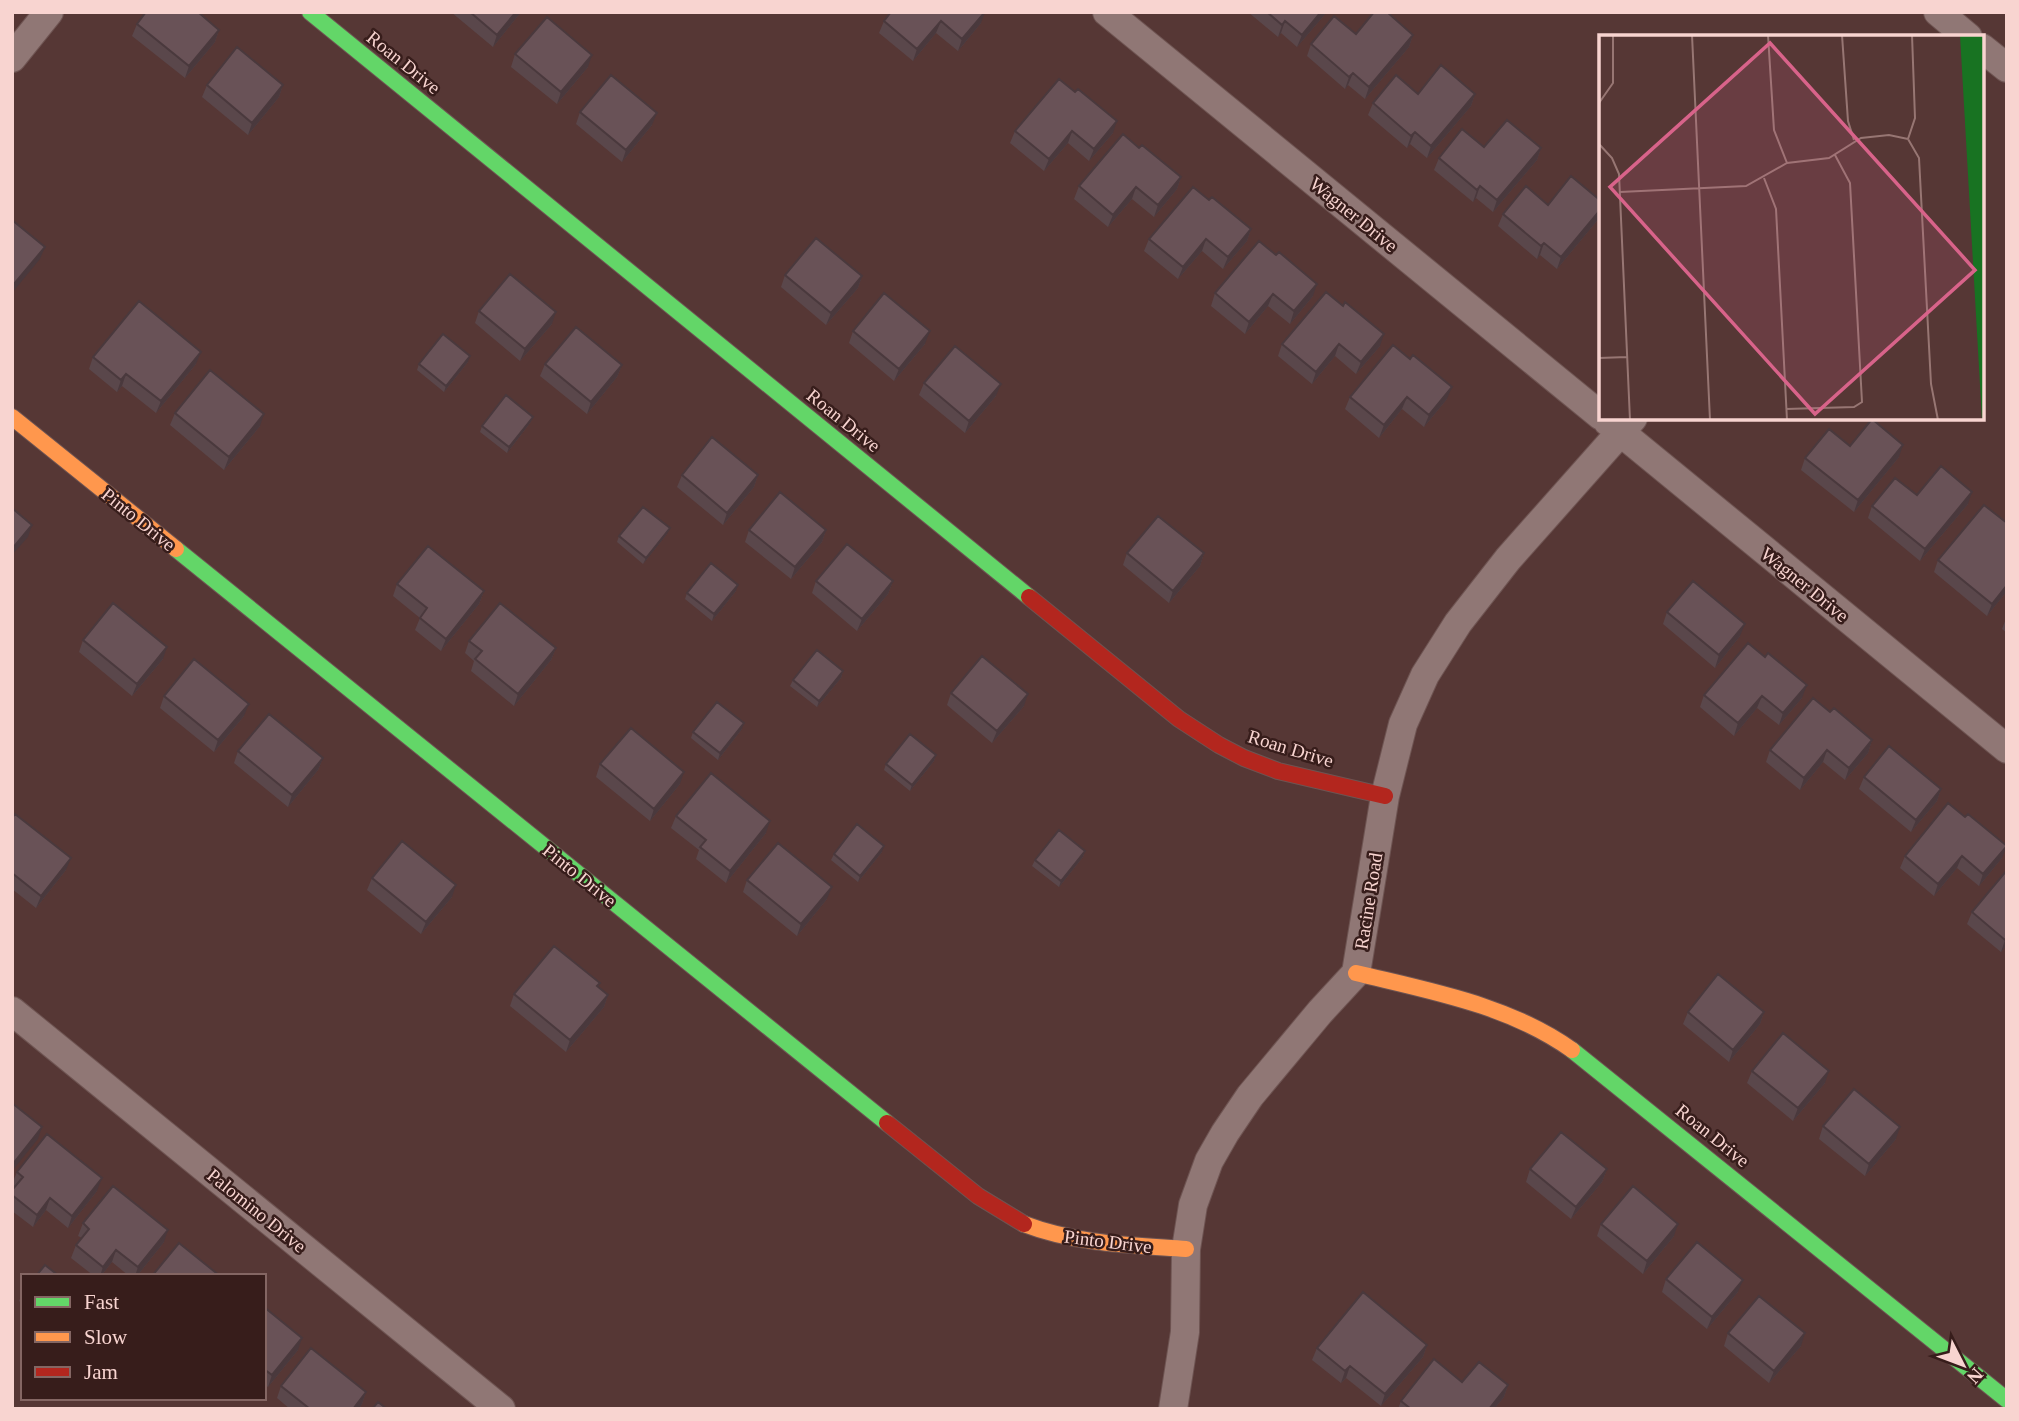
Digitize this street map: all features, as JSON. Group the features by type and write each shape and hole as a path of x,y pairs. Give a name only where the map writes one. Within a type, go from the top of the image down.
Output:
{"street":[{"path":"12,58 49,12"},
{"name":"Roan Drive","path":"310,12 1179,719 1211,742 1247,759 1385,796"},
{"name":"Wagner Drive","path":"1107,12 1599,409"},
{"path":"1984,50 2007,68"},
{"name":"Pinto Drive","path":"12,417 978,1196 1022,1223 1052,1234 1082,1241 1186,1249"},
{"name":"Racine Road","path":"1176,1408 1185,1332 1186,1249 1194,1205 1209,1161 1225,1133 1280,1060 1356,973 1385,796 1403,724 1425,675 1458,624 1614,421"},
{"name":"Wagner Drive","path":"1614,421 2007,749"},
{"name":"Roan Drive","path":"1356,973 1461,1000 1518,1019 1548,1033 1602,1072 2007,1400"},
{"name":"Palomino Drive","path":"12,1010 501,1409"}],"building":[{"path":"146,12 198,12 219,30 189,66 137,24"},
{"path":"470,12 516,12 497,35"},
{"path":"891,12 985,12 962,39 941,21 917,49 884,21"},
{"path":"1267,12 1321,12 1302,35 1285,21 1282,25"},
{"path":"1374,12 1387,12 1413,35 1369,87 1353,73 1349,77 1311,44 1334,16 1356,34"},
{"path":"547,17 592,55 561,92 515,54"},
{"path":"237,47 283,85 252,123 207,85"},
{"path":"1441,65 1475,94 1431,146 1415,132 1411,136 1373,103 1396,75 1418,94"},
{"path":"611,75 657,113 626,150 580,112"},
{"path":"1059,79 1075,92 1078,89 1117,121 1094,149 1072,131 1049,159 1015,131"},
{"path":"1507,120 1541,148 1497,200 1480,186 1477,190 1439,158 1462,129 1484,147"},
{"path":"1123,134 1139,148 1142,145 1181,177 1158,205 1136,187 1113,215 1079,186"},
{"path":"1571,176 1599,199 1599,211 1561,257 1544,243 1541,246 1503,214 1526,186 1548,205"},
{"path":"1193,187 1209,200 1212,197 1251,229 1228,257 1206,239 1183,267 1149,239"},
{"path":"12,220 45,247 14,284 12,282"},
{"path":"816,238 862,276 831,313 785,275"},
{"path":"1259,241 1276,255 1279,252 1317,284 1294,311 1273,294 1249,322 1215,293"},
{"path":"510,274 556,312 525,349 479,311"},
{"path":"1326,292 1343,306 1345,302 1384,334 1361,362 1339,344 1316,372 1282,344"},
{"path":"884,293 930,331 899,369 853,331"},
{"path":"139,301 201,352 161,401 126,374 121,380 93,357"},
{"path":"576,327 622,365 591,402 545,364"},
{"path":"443,334 470,356 446,386 419,364"},
{"path":"1393,345 1410,359 1413,355 1452,387 1429,415 1407,397 1384,425 1350,397"},
{"path":"955,346 1001,384 969,421 924,383"},
{"path":"210,370 264,414 229,457 175,413"},
{"path":"506,395 533,417 509,447 482,426"},
{"path":"1871,420 1903,445 1858,500 1805,458 1829,429 1850,446"},
{"path":"712,437 758,475 727,513 682,475"},
{"path":"1941,466 1972,492 1925,549 1872,506 1895,478 1917,495"},
{"path":"780,492 826,530 795,567 749,530"},
{"path":"1984,505 2007,523 2007,585 1992,604 1938,560"},
{"path":"643,507 670,528 646,558 619,536"},
{"path":"12,508 32,525 12,549"},
{"path":"1158,516 1204,553 1173,591 1127,553"},
{"path":"847,544 893,581 862,619 816,581"},
{"path":"428,546 484,591 446,639 420,618 427,608 397,584"},
{"path":"711,563 738,585 714,614 687,593"},
{"path":"1693,581 1745,624 1719,655 1667,612"},
{"path":"113,603 167,647 137,684 83,640"},
{"path":"500,603 556,648 518,694 475,659 482,651 469,641"},
{"path":"1748,643 1765,657 1768,653 1807,685 1783,713 1762,696 1738,723 1704,695"},
{"path":"817,650 843,671 819,701 793,680"},
{"path":"982,656 1028,694 997,731 951,693"},
{"path":"194,659 249,704 218,740 164,696"},
{"path":"1813,698 1830,712 1834,708 1872,740 1849,768 1827,750 1804,778 1770,750"},
{"path":"717,702 744,723 720,753 693,732"},
{"path":"269,714 323,758 292,795 238,751"},
{"path":"631,728 684,772 654,809 600,764"},
{"path":"910,734 936,755 912,785 886,764"},
{"path":"1889,746 1941,789 1916,820 1864,777"},
{"path":"711,773 770,821 730,871 700,847 706,840 676,816"},
{"path":"1948,803 1965,817 1968,814 2007,846 1983,874 1962,856 1938,884 1905,856"},
{"path":"15,814 71,858 41,896 12,873 12,818"},
{"path":"857,824 884,846 860,876 834,854"},
{"path":"1059,830 1085,851 1061,881 1035,860"},
{"path":"402,841 456,885 426,922 372,878"},
{"path":"778,843 832,887 801,924 747,880"},
{"path":"2007,870 2007,938 2005,940 1972,912"},
{"path":"554,946 600,983 597,986 608,995 570,1040 514,994"},
{"path":"1718,974 1764,1012 1733,1050 1688,1012"},
{"path":"1783,1033 1829,1071 1798,1108 1752,1071"},
{"path":"1854,1089 1900,1127 1869,1164 1823,1126"},
{"path":"12,1103 42,1127 12,1165"},
{"path":"1561,1132 1607,1169 1576,1207 1530,1169"},
{"path":"47,1134 102,1178 72,1216 50,1198 37,1215 12,1195 12,1190 23,1177 17,1172"},
{"path":"113,1186 168,1230 138,1267 116,1250 103,1267 76,1245 89,1229 83,1223"},
{"path":"1633,1186 1678,1224 1647,1261 1601,1224"},
{"path":"1697,1242 1743,1280 1712,1317 1666,1279"},
{"path":"179,1243 218,1274 154,1274"},
{"path":"45,1265 56,1274 38,1274"},
{"path":"1363,1292 1427,1345 1385,1394 1350,1366 1345,1371 1317,1348"},
{"path":"1759,1296 1805,1333 1774,1371 1728,1333"},
{"path":"266,1309 302,1338 272,1375 266,1370"},
{"path":"311,1348 366,1392 353,1409 310,1409 281,1386"},
{"path":"1434,1359 1462,1382 1479,1362 1508,1385 1489,1409 1411,1409 1401,1401"},
{"path":"378,1402 387,1409 372,1409"}],"traffic: fast":[{"path":"310,12 1029,597"},
{"path":"176,549 887,1123"},
{"path":"1572,1050 2007,1400"}],"traffic: slow":[{"path":"12,417 176,549"},
{"path":"1356,973 1468,1001 1522,1022 1572,1050"},
{"path":"1024,1224 1084,1240 1186,1249"}],"traffic: jam":[{"path":"1029,597 1179,719 1219,745 1278,771 1385,796"},
{"path":"887,1123 978,1196 1024,1224"}]}
